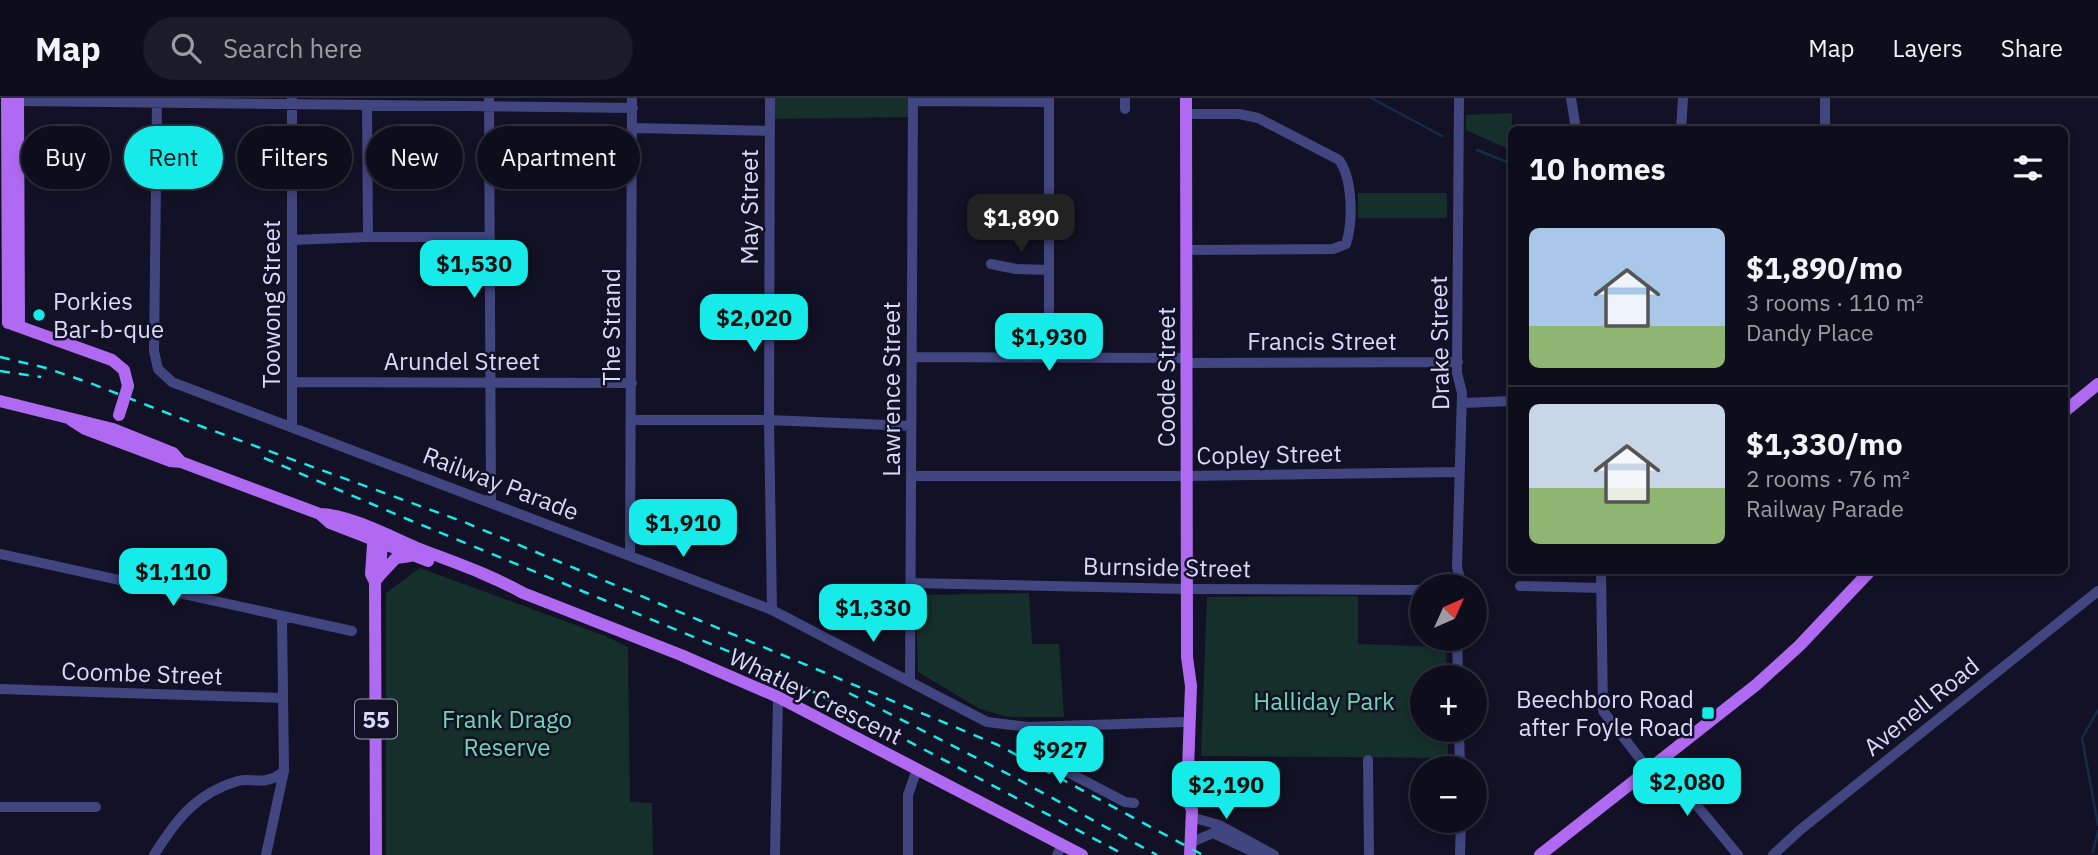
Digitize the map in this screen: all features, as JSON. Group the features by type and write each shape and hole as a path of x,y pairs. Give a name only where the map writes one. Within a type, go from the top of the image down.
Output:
{"main road":[{"name":"Coode Street","path":"1186,98 1187,657 1191,686 1187,797 1192,810 1190,849"},
{"path":"15,99 9,323 112,360 124,370 128,386 112,434"},
{"path":"2068,409 2098,384"},
{"name":"Whatley Crescent","path":"0,401 71,420 85,429 112,434 170,461 181,462 320,514 333,514 417,556 503,589 523,593"},
{"name":"Whatley Crescent","path":"377,537 499,580 523,593 681,655 778,697 917,769 1060,850 1082,855"},
{"name":"55","path":"376,855 377,579 371,574 377,537"},
{"path":"377,579 396,558 417,556"},
{"path":"1547,853 1791,655 1867,574"},
{"name":"Coode Street","path":"1187,657 1183,672 1183,738 1187,754"},
{"name":"Coode Street","path":"1184,855 1184,804 1187,797"}],"street":[{"name":"May Street","path":"770,98 769,420 772,610"},
{"path":"1125,98 1125,109"},
{"name":"Drake Street","path":"1459,98 1457,373 1462,403 1458,472 1459,574"},
{"path":"1571,98 1575,126"},
{"path":"1681,126 1683,98"},
{"path":"1825,98 1825,126"},
{"path":"15,99 292,101 367,105 632,103"},
{"name":"Railway Parade","path":"157,100 154,351 158,369 172,382 772,610 987,722 1028,727 1183,722"},
{"path":"913,100 1049,100 1049,358"},
{"name":"Lawrence Street","path":"910,680 913,100"},
{"name":"Toowong Street","path":"292,101 292,426"},
{"path":"489,103 491,501"},
{"name":"The Strand","path":"632,103 633,126"},
{"path":"367,105 368,237"},
{"path":"1186,114 1239,114 1258,118 1339,160 1348,179 1350,232 1346,244 1333,249 1186,250"},
{"path":"640,128 770,131"},
{"name":"The Strand","path":"630,555 633,189"},
{"path":"292,240 489,237"},
{"path":"991,264 1016,270 1049,270"},
{"name":"Francis Street","path":"912,357 1458,362"},
{"name":"Arundel Street","path":"292,382 632,383"},
{"path":"1462,403 1508,401"},
{"path":"632,420 769,420 911,426"},
{"name":"Copley Street","path":"911,476 1458,472"},
{"path":"0,554 352,631"},
{"path":"1601,574 1603,711 1648,769"},
{"name":"Burnside Street","path":"911,583 1187,589 1410,590"},
{"path":"1520,586 1601,588"},
{"name":"Avenell Road","path":"1773,855 1800,830 2098,592"},
{"path":"266,855 284,771 282,616"},
{"name":"Coombe Street","path":"0,689 282,698"},
{"path":"775,855 778,697"},
{"path":"1028,727 1030,747 1041,758 1125,802 1134,803"},
{"path":"1367,760 1369,855"},
{"path":"1660,761 1738,855"},
{"path":"908,855 908,795 917,769"},
{"path":"154,855 186,810 207,793 240,780 269,780 284,771"},
{"path":"0,807 96,807"},
{"path":"1191,817 1219,825 1274,855"},
{"path":"1190,849 1213,833 1260,855"},
{"path":"1460,855 1461,833"}],"green space":[{"path":"770,98 913,98 913,117 770,119"},
{"path":"1512,113 1512,126 1508,126 1508,149 1466,130 1466,115"},
{"path":"1358,193 1447,193 1447,218 1358,218"},
{"name":"Frank Drago Reserve","path":"420,568 603,635 628,647 630,802 652,803 653,855 386,855 386,593"},
{"path":"1029,593 1032,644 1059,644 1064,717 1008,717 980,709 918,672 916,595"},
{"name":"Halliday Park","path":"1358,596 1358,644 1410,646 1410,651 1446,651 1447,665 1410,665 1410,742 1448,742 1448,756 1201,756 1207,597"}],"waterway":[{"path":"1371,98 1442,136"},
{"path":"1477,150 1508,162"},
{"path":"2098,710 2082,738 2098,825"},
{"path":"2093,852 2098,831"}],"railway":[{"path":"0,357 46,368 90,383 464,522 998,745 1203,855"},
{"path":"0,371 41,377"},
{"path":"264,458 740,656 826,698 1125,855"},
{"path":"849,693 1010,775 1157,855"}],"place":[{"name":"Porkies Bar-b-que","path":"39,315"},
{"name":"Beechboro Road after Foyle Road","path":"1708,713"}]}
